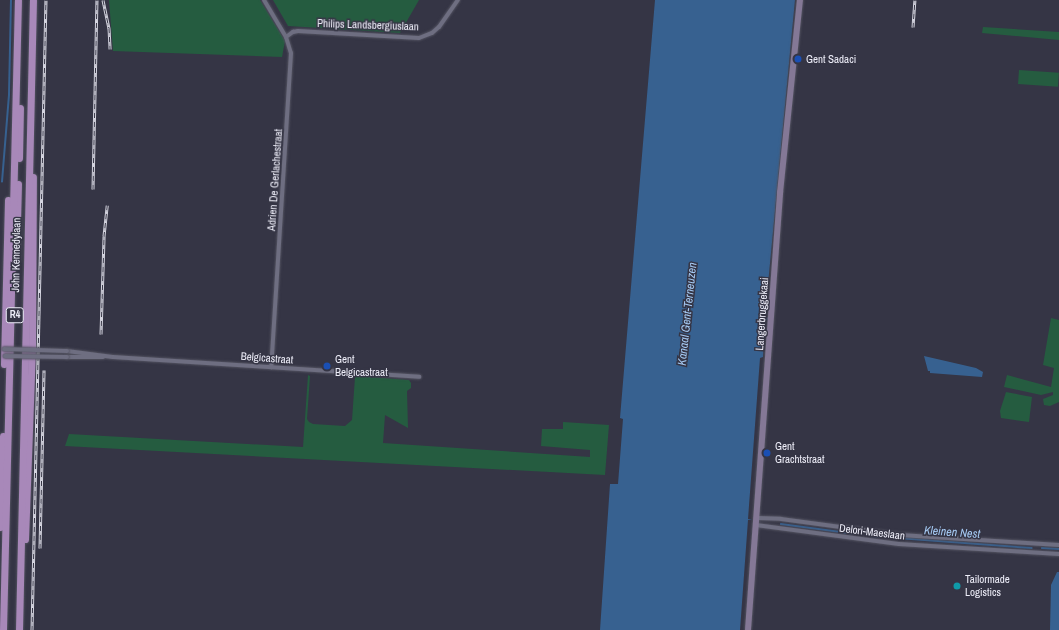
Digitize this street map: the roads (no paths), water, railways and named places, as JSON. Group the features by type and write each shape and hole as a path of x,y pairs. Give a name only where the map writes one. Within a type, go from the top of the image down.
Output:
{"highway":[{"name":"John Kennedylaan","path":"4,630 18,0"},
{"name":"John Kennedylaan","path":"8,630 22,0"},
{"name":"John Kennedylaan","path":"19,630 33,0"},
{"path":"0,527 3,354 8,206 16,82"},
{"name":"R4","path":"30,127 34,208 32,353"},
{"path":"19,613 28,491 32,353"},
{"path":"1,492 6,540"}],"main road":[{"name":"Langerbruggekaai","path":"748,630 780,192 800,0"}],"street":[{"name":"Adrien De Gerlachestraat","path":"264,0 286,37 291,53 271,367"},
{"name":"Philips Landsbergiuslaan","path":"286,37 293,32 298,31 419,38 432,33 440,27 458,0"},
{"name":"Belgicastraat","path":"32,353 67,351 113,357"},
{"name":"Belgicastraat","path":"32,353 66,357 113,357 420,377"},
{"path":"3,354 32,353"},
{"name":"Delori-Maeslaan","path":"757,518 781,519 900,535 1059,545"},
{"name":"Delori-Maeslaan","path":"756,525 899,544 1059,554"}],"water":[{"name":"Kanaal Gent-Terneuzen","path":"655,0 795,0 765,316 768,318 765,321 763,357 760,358 748,519 752,519 748,520 740,630 600,630 610,484 618,484 623,419 620,418"},
{"path":"924,356 976,368 983,372 982,377 930,373 930,371 928,371"},
{"path":"1057,572 1059,572 1059,630 1050,630 1051,585"}],"waterway":[{"path":"2,182 9,95 11,0"},
{"name":"Kleinen Nest","path":"781,524 855,534"},
{"name":"Kleinen Nest","path":"871,536 1032,548"},
{"name":"Kleinen Nest","path":"1042,548 1059,549"}],"railway":[{"path":"32,630 46,0"},
{"path":"93,189 97,0"},
{"path":"103,0 109,28 110,49"},
{"path":"913,27 915,0"},
{"path":"101,334 104,236 107,205"},
{"path":"40,548 44,370"}],"place":[{"name":"Gent Sadaci","path":"798,59"},
{"name":"Gent Belgicastraat","path":"327,366"},
{"name":"Gent Grachtstraat","path":"767,453"},
{"name":"Tailormade Logistics","path":"957,586"}]}
